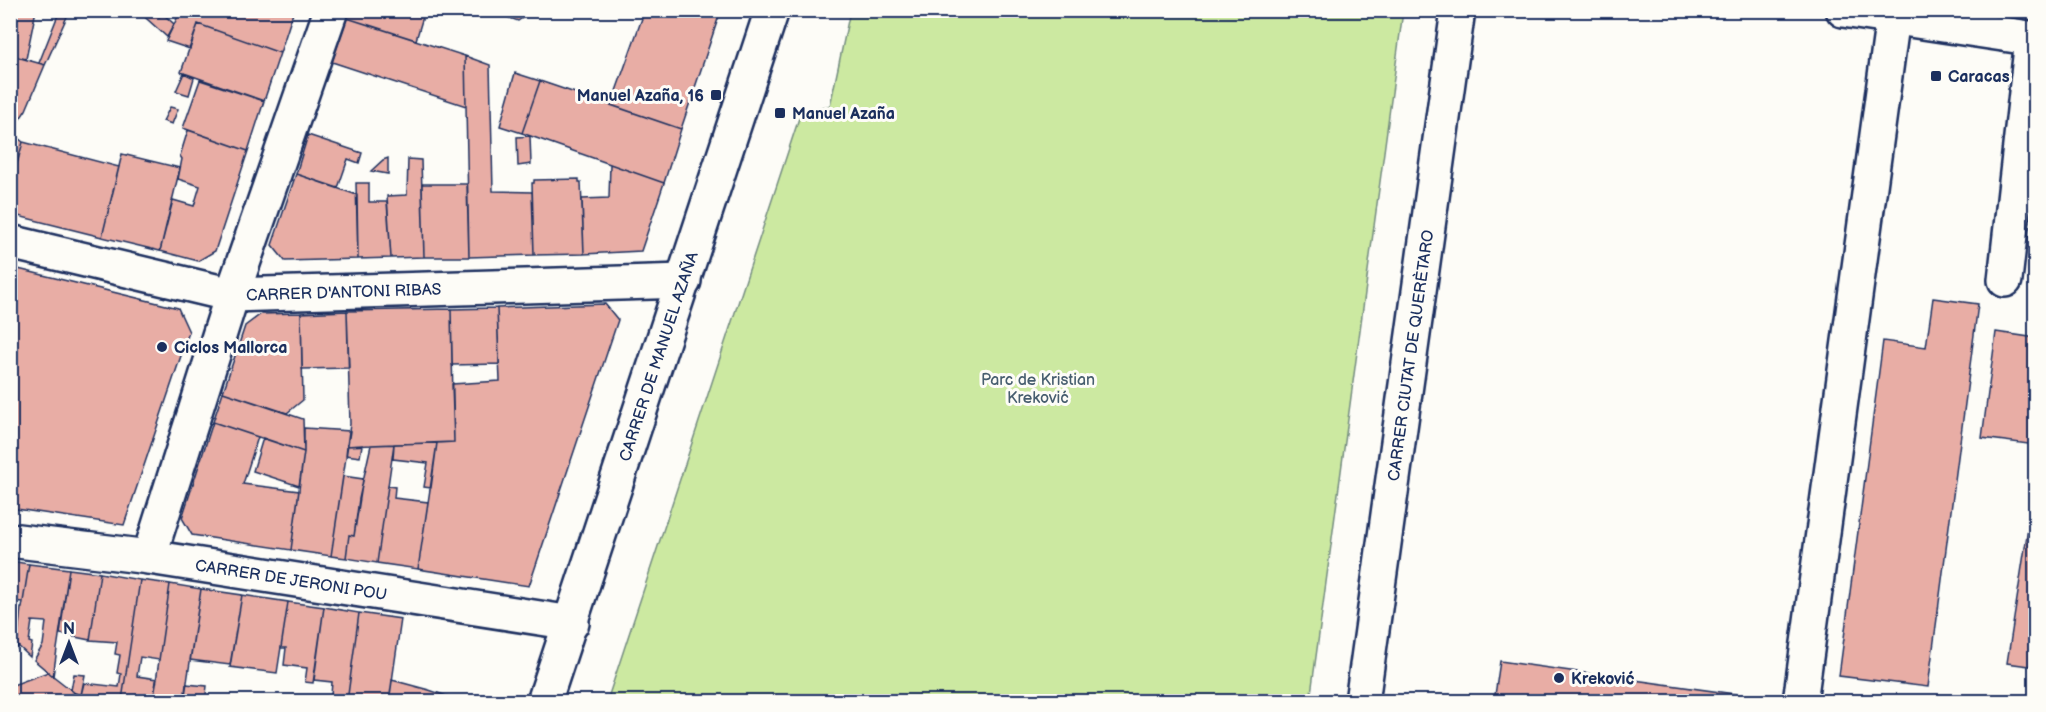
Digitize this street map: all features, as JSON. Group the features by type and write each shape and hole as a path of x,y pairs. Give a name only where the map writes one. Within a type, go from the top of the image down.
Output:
{"street":[{"path":"149,557 232,295 331,10"},
{"name":"CARRER DE MANUEL AZAÑA","path":"544,702 572,623 772,10"},
{"name":"CARRER CIUTAT DE QUERÈTARO","path":"1362,702 1458,10"},
{"path":"1843,10 2034,39 2005,280"},
{"path":"1800,702 1893,17"},
{"name":"CARRER D'ANTONI RIBAS","path":"10,242 232,295 684,281"},
{"name":"CARRER DE JERONI POU","path":"10,540 149,557 572,623"}],"green space":[{"name":"Parc de Kristian Kreković","path":"850,11 1403,11 1310,701 607,701 802,109 830,106"}],"building":[{"path":"10,10 36,10 26,59 10,55"},
{"path":"60,10 70,10 45,65 39,63"},
{"path":"137,10 151,10 159,17 162,13 174,24 167,37"},
{"path":"181,10 294,10 280,53 198,24 190,49 166,41"},
{"path":"350,10 425,10 416,40 347,18"},
{"path":"488,10 534,10 518,21"},
{"path":"645,10 721,10 681,129 611,105"},
{"path":"347,18 465,56 466,106 332,62"},
{"path":"198,24 280,53 264,101 181,72"},
{"path":"10,55 45,65 26,110 11,132"},
{"path":"465,56 490,65 493,191 532,192 534,255 469,257"},
{"path":"184,73 194,78 189,95 176,91"},
{"path":"515,73 540,81 522,133 500,126"},
{"path":"200,80 264,101 248,151 183,128"},
{"path":"540,81 681,129 664,183 522,133"},
{"path":"170,107 178,109 172,124 163,121"},
{"path":"188,130 248,151 215,251 198,261 160,251 173,200 194,206 200,186 178,179 182,159 180,156"},
{"path":"10,132 23,142 10,189"},
{"path":"308,135 362,153 359,163 348,159 338,188 296,174"},
{"path":"530,136 531,164 518,166 517,137"},
{"path":"23,142 119,167 102,237 10,214 10,189"},
{"path":"122,154 180,168 160,251 102,237"},
{"path":"388,158 388,174 371,171 383,160"},
{"path":"408,159 421,160 424,257 391,258 387,196 407,195"},
{"path":"610,164 664,183 641,251 584,254 582,199 609,198"},
{"path":"296,174 357,195 358,259 285,261 272,245"},
{"path":"579,179 584,254 534,255 532,183 534,180"},
{"path":"356,183 369,183 369,202 387,202 391,258 358,259"},
{"path":"422,184 467,184 469,257 424,257"},
{"path":"10,267 178,308 189,332 124,525 10,508"},
{"path":"1933,298 1978,304 1928,687 1839,676 1883,341 1926,347"},
{"path":"605,304 618,320 529,586 418,569 437,443 454,442 452,384 500,381 497,308"},
{"path":"497,308 499,364 452,365 451,309"},
{"path":"451,309 454,442 347,446 350,424 347,311"},
{"path":"347,311 349,368 302,369 301,313"},
{"path":"301,313 303,400 287,413 223,392 245,326 261,314"},
{"path":"1996,332 2036,338 2036,445 1982,438"},
{"path":"223,392 303,419 304,452 213,422"},
{"path":"213,422 258,437 243,484 299,491 291,550 192,535 182,518"},
{"path":"304,428 350,431 331,556 291,550 304,452"},
{"path":"263,438 304,452 299,486 253,471"},
{"path":"437,443 431,488 424,487 428,463 393,459 394,444"},
{"path":"394,444 377,563 346,558 349,535 354,536 359,499 371,445"},
{"path":"362,445 360,457 346,455 347,446"},
{"path":"343,476 363,479 354,536 349,535 346,558 331,556"},
{"path":"2036,477 2036,667 2007,663"},
{"path":"388,486 395,487 394,498 428,502 418,569 377,563"},
{"path":"10,561 29,564 23,602 10,601"},
{"path":"29,564 69,569 53,676 34,660 43,645 46,622 32,621 29,642 32,643 30,657 17,645"},
{"path":"69,569 100,573 90,640 60,634"},
{"path":"100,573 140,580 122,700 81,695 84,683 119,687 121,674 117,673 120,655 115,654 117,642 90,640"},
{"path":"140,580 170,584 159,660 140,657 137,676 157,679 153,702 122,700"},
{"path":"170,584 201,589 184,702 153,702"},
{"path":"201,589 242,595 230,665 190,660"},
{"path":"242,595 288,602 277,673 230,667"},
{"path":"288,602 324,607 313,683 305,682 307,668 284,665 286,648 281,648"},
{"path":"324,607 359,613 347,702 339,702 339,696 331,695 332,682 314,680"},
{"path":"359,613 401,619 389,702 347,702"},
{"path":"10,640 18,647 10,653"},
{"name":"Kreković","path":"1500,661 1741,695 1740,702 1494,702"},
{"path":"48,672 75,693 57,702 10,702 10,686"},
{"path":"74,674 85,675 81,695 71,690"},
{"path":"392,680 429,690 464,702 389,702"},
{"path":"186,684 207,686 205,702 184,702"},
{"path":"75,693 81,695 117,700 57,702"}],"place":[{"name":"Caracas","path":"1936,76"},
{"name":"Manuel Azaña, 16","path":"716,95"},
{"name":"Manuel Azaña","path":"780,113"},
{"name":"Ciclos Mallorca","path":"162,347"},
{"name":"Kreković","path":"1559,678"}]}
